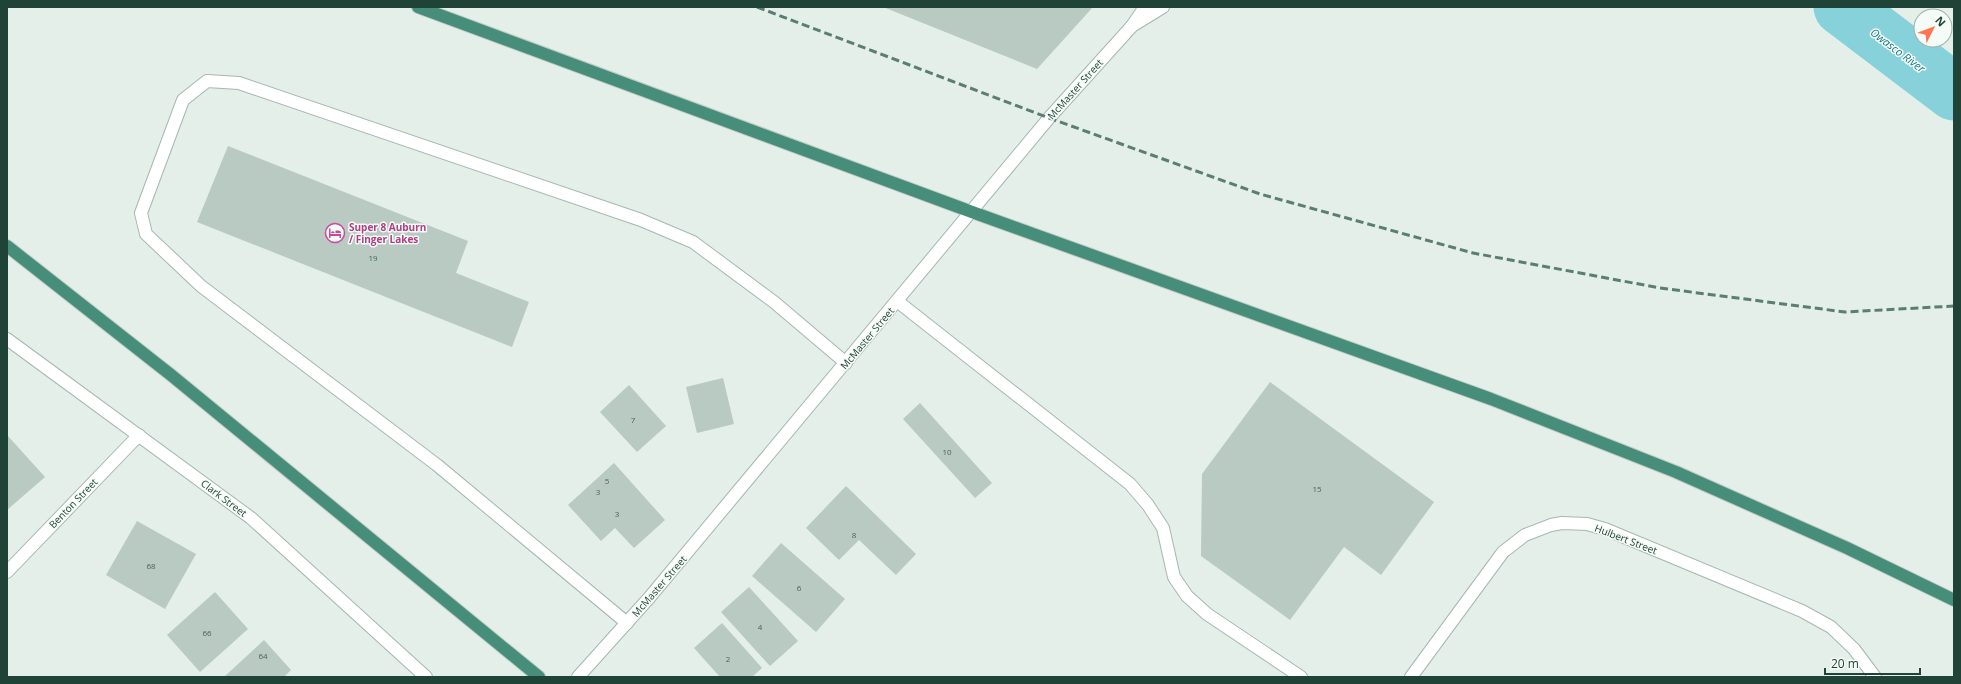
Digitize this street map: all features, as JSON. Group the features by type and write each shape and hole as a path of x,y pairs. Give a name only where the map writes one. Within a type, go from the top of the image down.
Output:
{"highway":[{"path":"418,7 972,212 1491,399 1683,475 1847,548 1954,600"},
{"path":"7,246 175,378 539,677"}],"street":[{"path":"1132,26 1144,7"},
{"name":"McMaster Street","path":"578,677 627,623 898,301 1049,118 1132,26 1163,7"},
{"path":"627,623 437,465 202,286 146,234 140,213 183,100 207,81 239,83 640,220 693,242 774,302 846,363"},
{"path":"898,301 1130,484 1148,505 1163,528 1174,577 1187,596 1207,614 1301,677"},
{"name":"Clark Street","path":"7,339 251,518 426,677"},
{"name":"Benton Street","path":"7,572 139,435"},
{"name":"Hulbert Street","path":"1410,677 1504,552 1525,535 1551,524 1562,523 1587,524 1605,529 1802,611 1831,627 1854,649 1875,677"}],"building":[{"path":"883,7 1093,7 1037,69"},
{"path":"228,146 468,241 456,273 529,302 512,347 197,222"},
{"path":"723,378 734,424 697,433 686,387"},
{"path":"1270,382 1434,502 1381,575 1344,547 1290,620 1201,556 1202,474"},
{"path":"629,385 666,426 637,452 600,412"},
{"path":"920,403 992,483 975,498 903,419"},
{"path":"7,435 45,477 7,510"},
{"path":"614,463 665,520 634,548 615,528 601,541 568,505"},
{"path":"846,486 916,554 896,575 859,540 839,560 806,528"},
{"path":"137,521 196,554 165,609 106,575"},
{"path":"781,543 845,599 816,632 752,576"},
{"path":"749,587 798,641 770,666 721,612"},
{"path":"215,592 248,629 200,672 167,635"},
{"path":"722,623 762,668 752,677 720,677 694,648"},
{"path":"264,640 291,670 284,677 224,677"}],"waterway":[{"name":"Owasco River","path":"1842,7 1954,92"}],"railway":[{"path":"757,7 1049,118 1260,194 1473,253 1660,288 1845,312 1954,306"}],"place":[{"name":"Super 8 Auburn / Finger Lakes","path":"335,233"}]}
